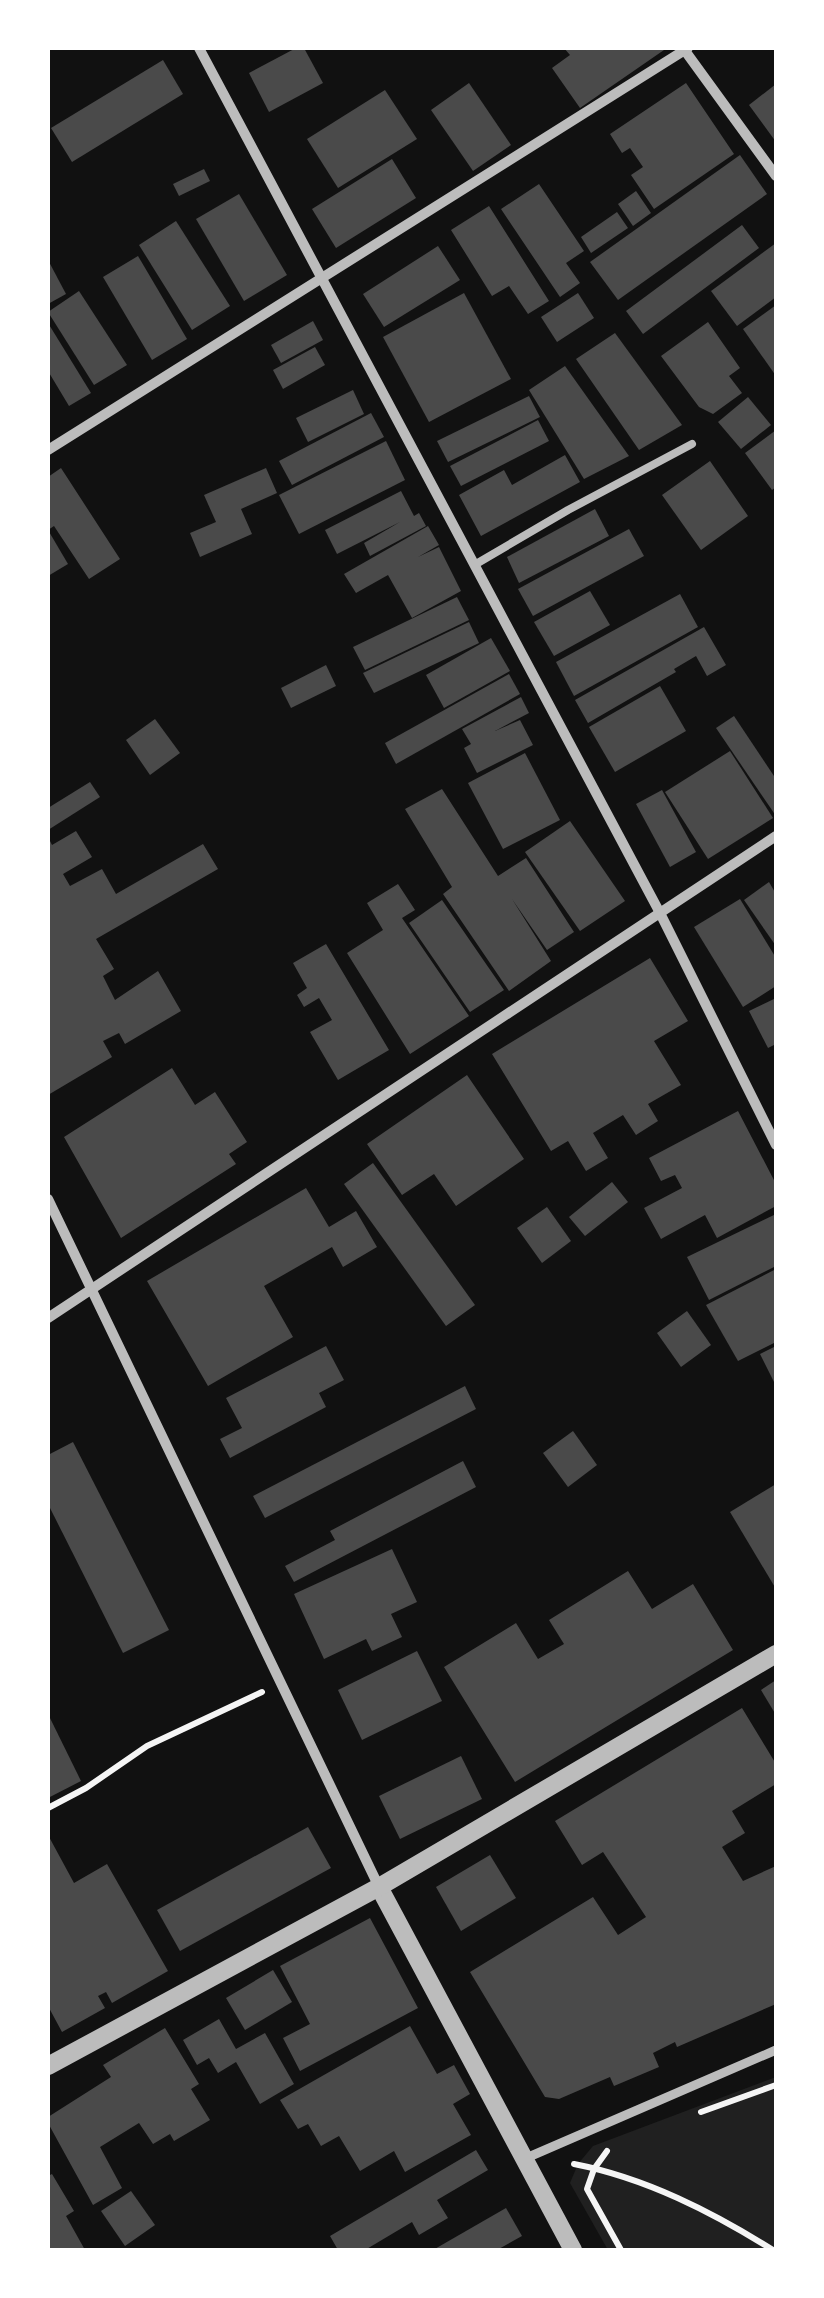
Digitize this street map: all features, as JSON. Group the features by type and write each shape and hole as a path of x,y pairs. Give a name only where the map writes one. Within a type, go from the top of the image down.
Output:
{"street":[{"path":"199,48 660,913 776,1145"},
{"path":"48,450 685,48 776,176"},
{"path":"48,1318 776,836"},
{"path":"48,1199 378,1887 573,2250"},
{"path":"48,2066 378,1887 776,1654"},
{"path":"524,2159 776,2050"}],"lane":[{"path":"476,564 692,444"}],"path":[{"path":"48,1808 86,1788 146,1746 281,1684"},
{"path":"685,2118 776,2085"},
{"path":"612,2144 594,2169 588,2189 621,2250"},
{"path":"524,2159 578,2164 713,2212 773,2250"}],"shaded area":[{"path":"776,2077 776,2250 608,2250 570,2183 578,2164 593,2146"}],"building":[{"path":"296,48 304,48 323,83 269,112 249,73"},
{"path":"564,48 664,50 580,108 552,68 570,55"},
{"path":"163,60 183,94 72,162 51,128"},
{"path":"469,83 511,145 473,171 431,110"},
{"path":"686,83 734,154 654,209 631,175 643,167 630,148 622,153 610,134"},
{"path":"776,84 776,142 749,105"},
{"path":"385,90 417,139 338,188 307,139"},
{"path":"740,155 767,194 618,300 590,262"},
{"path":"392,159 416,198 336,248 312,209"},
{"path":"204,169 210,181 179,196 173,184"},
{"path":"539,184 584,251 566,263 580,283 560,297 501,209"},
{"path":"636,191 651,213 633,226 618,204"},
{"path":"239,194 287,275 244,301 196,219"},
{"path":"489,206 549,301 528,314 509,286 492,296 451,230"},
{"path":"617,212 628,228 591,253 581,237"},
{"path":"176,221 230,306 192,330 139,245"},
{"path":"742,225 759,248 643,334 626,311"},
{"path":"776,243 776,297 737,326 711,291"},
{"path":"438,246 460,280 384,327 363,294"},
{"path":"138,256 187,339 152,360 103,277"},
{"path":"48,260 66,294 48,304"},
{"path":"79,291 127,365 94,385 48,312"},
{"path":"464,293 511,379 429,422 383,337"},
{"path":"578,293 594,318 557,342 541,317"},
{"path":"776,305 776,376 743,329"},
{"path":"313,321 323,340 281,363 271,345"},
{"path":"708,322 740,368 729,376 742,393 713,414 699,407 661,356"},
{"path":"48,323 91,393 69,406 48,371"},
{"path":"615,333 682,425 639,450 576,359"},
{"path":"315,347 325,365 283,389 273,370"},
{"path":"565,366 629,456 584,479 529,390"},
{"path":"353,390 364,414 308,442 296,418"},
{"path":"529,396 540,417 448,462 437,441"},
{"path":"748,397 771,425 741,449 718,422"},
{"path":"371,413 384,437 292,485 279,461"},
{"path":"538,420 549,441 461,486 450,466"},
{"path":"776,430 776,487 772,490 745,453"},
{"path":"386,441 405,480 299,534 279,495"},
{"path":"565,455 580,482 481,536 459,495 504,470 512,485"},
{"path":"710,461 748,516 701,550 662,495"},
{"path":"61,468 120,559 89,579 54,526 48,530 48,477"},
{"path":"266,468 277,493 241,509 252,534 200,557 190,533 216,522 204,495"},
{"path":"401,491 414,516 419,513 426,526 370,556 364,543 400,522 337,554 325,530"},
{"path":"595,509 609,536 519,583 507,557"},
{"path":"428,526 439,545 418,557 439,547 461,591 412,618 388,575 356,593 344,574"},
{"path":"629,529 644,556 533,616 518,589"},
{"path":"48,530 68,564 48,576"},
{"path":"590,591 610,625 554,656 534,622"},
{"path":"680,594 698,627 574,696 556,662"},
{"path":"457,597 469,620 365,670 353,647"},
{"path":"469,622 479,643 374,693 363,673"},
{"path":"704,627 726,665 707,676 696,656 674,669 676,672 588,723 575,700"},
{"path":"491,638 510,671 444,708 426,675"},
{"path":"326,665 336,686 291,708 281,688"},
{"path":"509,674 520,694 396,764 385,743"},
{"path":"660,686 686,731 615,772 589,727"},
{"path":"521,697 529,713 495,731 520,720 533,745 477,773 464,748 471,744 462,729"},
{"path":"734,716 776,779 776,816 716,728"},
{"path":"155,719 180,753 150,775 126,740"},
{"path":"730,751 773,818 708,859 665,792"},
{"path":"525,753 560,820 503,849 468,783"},
{"path":"90,782 100,797 48,830 48,808"},
{"path":"442,789 498,876 526,858 574,932 547,950 512,899 551,961 509,991 443,894 452,887 405,809"},
{"path":"662,790 696,852 670,867 636,804"},
{"path":"570,821 625,901 580,931 525,852"},
{"path":"76,831 92,857 63,874 70,886 102,869 116,894 203,844 218,869 96,939 114,969 103,976 115,1000 158,971 181,1011 125,1044 119,1033 103,1041 112,1057 48,1095 48,837 52,845"},
{"path":"769,882 776,894 776,946 744,900"},
{"path":"398,884 415,910 402,918 469,1016 410,1054 347,953 383,930 367,903"},
{"path":"740,899 776,958 776,986 743,1007 694,927"},
{"path":"442,900 504,990 470,1012 409,923"},
{"path":"326,944 389,1050 338,1080 310,1032 332,1020 319,998 304,1007 297,995 307,988 293,963"},
{"path":"650,958 688,1021 654,1041 681,1085 648,1104 658,1121 636,1135 623,1115 593,1133 608,1158 586,1171 568,1141 551,1151 492,1054"},
{"path":"776,998 776,1044 768,1048 749,1011"},
{"path":"172,1068 195,1105 215,1092 247,1142 229,1154 236,1164 121,1238 64,1137"},
{"path":"467,1075 524,1159 456,1206 434,1174 402,1195 367,1144"},
{"path":"738,1111 776,1184 776,1206 717,1238 705,1215 661,1239 644,1208 682,1188 675,1175 661,1181 649,1158"},
{"path":"373,1163 475,1305 446,1326 344,1184"},
{"path":"612,1182 628,1202 585,1236 569,1217"},
{"path":"306,1188 329,1227 356,1211 377,1247 343,1267 332,1247 264,1286 293,1337 208,1386 147,1281"},
{"path":"547,1207 571,1241 542,1263 517,1228"},
{"path":"776,1214 776,1266 709,1300 687,1257"},
{"path":"776,1269 776,1342 738,1361 706,1305"},
{"path":"687,1311 711,1345 681,1367 657,1333"},
{"path":"326,1346 344,1380 319,1393 326,1407 230,1458 220,1439 242,1428 226,1398"},
{"path":"776,1346 776,1386 760,1354"},
{"path":"465,1386 476,1409 265,1518 253,1496"},
{"path":"573,1431 597,1465 568,1487 543,1453"},
{"path":"73,1442 169,1630 123,1653 48,1504 48,1455"},
{"path":"463,1461 476,1487 294,1582 285,1566 335,1540 330,1531"},
{"path":"776,1484 776,1589 730,1512"},
{"path":"392,1549 417,1602 391,1614 402,1637 372,1651 366,1639 324,1659 294,1594"},
{"path":"628,1571 652,1609 693,1584 733,1650 515,1782 444,1667 516,1623 538,1659 564,1644 549,1620"},
{"path":"417,1651 442,1701 362,1740 338,1690"},
{"path":"776,1680 776,1715 761,1690"},
{"path":"742,1708 776,1764 776,1784 732,1811 745,1833 722,1847 743,1881 776,1866 776,2004 677,2047 675,2042 653,2053 659,2067 614,2086 610,2077 559,2099 545,2097 470,1972 593,1897 618,1935 646,1917 603,1852 582,1865 555,1821"},
{"path":"48,1714 81,1781 48,1798"},
{"path":"461,1756 482,1799 400,1839 379,1796"},
{"path":"308,1827 331,1868 180,1951 157,1910"},
{"path":"48,1835 74,1883 107,1864 168,1971 112,2003 106,1992 98,1996 105,2008 62,2032 48,2006"},
{"path":"490,1855 516,1898 461,1931 436,1887"},
{"path":"370,1918 418,2008 300,2071 283,2038 310,2024 280,1966"},
{"path":"273,1970 292,2002 245,2030 226,1998"},
{"path":"219,2019 236,2049 265,2033 294,2084 260,2104 236,2062 218,2073 209,2058 197,2065 183,2040"},
{"path":"410,2026 437,2074 454,2065 470,2094 453,2104 471,2135 405,2172 394,2151 360,2171 339,2136 321,2146 308,2124 298,2129 280,2100"},
{"path":"165,2028 199,2084 191,2089 210,2120 174,2141 170,2134 153,2144 139,2123 100,2147 122,2188 93,2205 48,2117 111,2077 103,2065"},
{"path":"476,2150 488,2170 437,2200 448,2218 419,2235 412,2222 365,2250 338,2250 330,2236"},
{"path":"52,2174 74,2211 66,2216 85,2250 48,2250 48,2176"},
{"path":"131,2191 155,2225 125,2246 101,2211"},
{"path":"506,2208 522,2236 497,2250 433,2250"}]}
